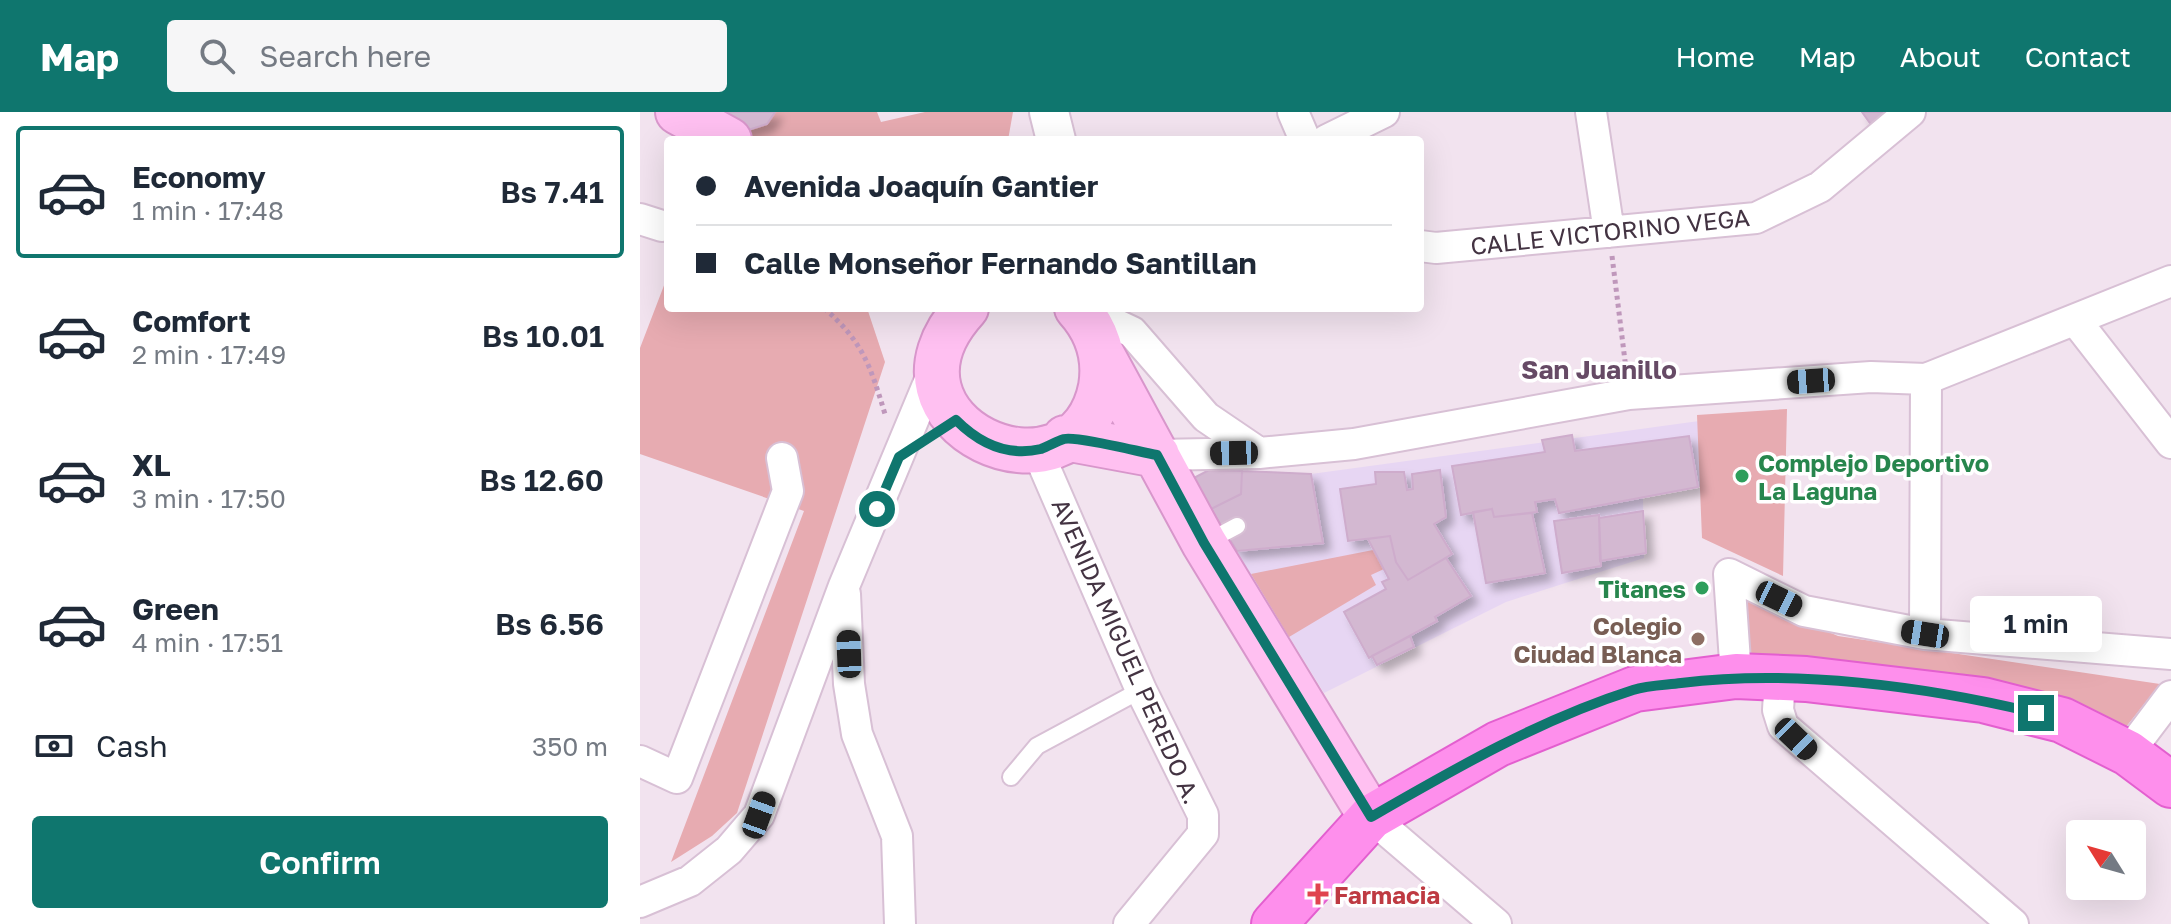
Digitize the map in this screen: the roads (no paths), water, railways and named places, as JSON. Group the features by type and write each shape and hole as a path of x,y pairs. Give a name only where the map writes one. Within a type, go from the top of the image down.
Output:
{"main road":[{"path":"678,112 722,136"},
{"path":"962,312 953,322 939,357 939,380 944,401 956,420 972,435 991,446 1013,451 1051,444 1157,455"},
{"path":"1082,312 1157,455 1220,534 1371,817"},
{"path":"1051,444 1091,411 1099,393 1102,355"},
{"path":"1274,924 1371,817 1498,744 1635,689 1736,676 1983,700 2062,720 2128,753 2171,785"}],"street":[{"path":"1037,136 1041,112"},
{"path":"1049,112 1055,136"},
{"path":"1293,112 1303,136"},
{"path":"1335,136 1384,112"},
{"path":"1591,112 1609,232"},
{"name":"CALLE VICTORINO VEGA","path":"1424,246 1436,248 1756,218 1820,187 1910,112"},
{"path":"1157,455 1259,453 1354,444 1629,394 1871,377 1926,379 2171,281"},
{"path":"1088,312 1132,332 1206,417 1259,453"},
{"path":"2076,321 2171,443"},
{"path":"640,902 690,881 729,850 759,815 844,586 939,357"},
{"path":"1925,634 1926,379"},
{"path":"899,457 956,420"},
{"name":"AVENIDA MIGUEL PEREDO A.","path":"1051,444 1141,690 1203,815 1203,834 1129,924"},
{"path":"640,761 677,778 788,491 782,458"},
{"path":"1736,676 1729,574 1804,611 1925,634 2171,654"},
{"path":"844,586 849,684 857,734 897,836 900,924"},
{"path":"1780,678 1778,710 1783,726 1978,913 2013,924"},
{"path":"2128,753 2171,696"},
{"path":"1371,817 1496,924"}],"lane":[{"path":"1011,777 1037,746 1141,690"}],"place":[{"name":"Complejo Deportivo La Laguna","path":"1742,476"},
{"name":"Titanes","path":"1702,588"},
{"name":"Colegio Ciudad Blanca","path":"1698,639"},
{"name":"Farmacia","path":"1318,894"}],"district":[{"name":"San Juanillo","path":"1599,369"}]}
